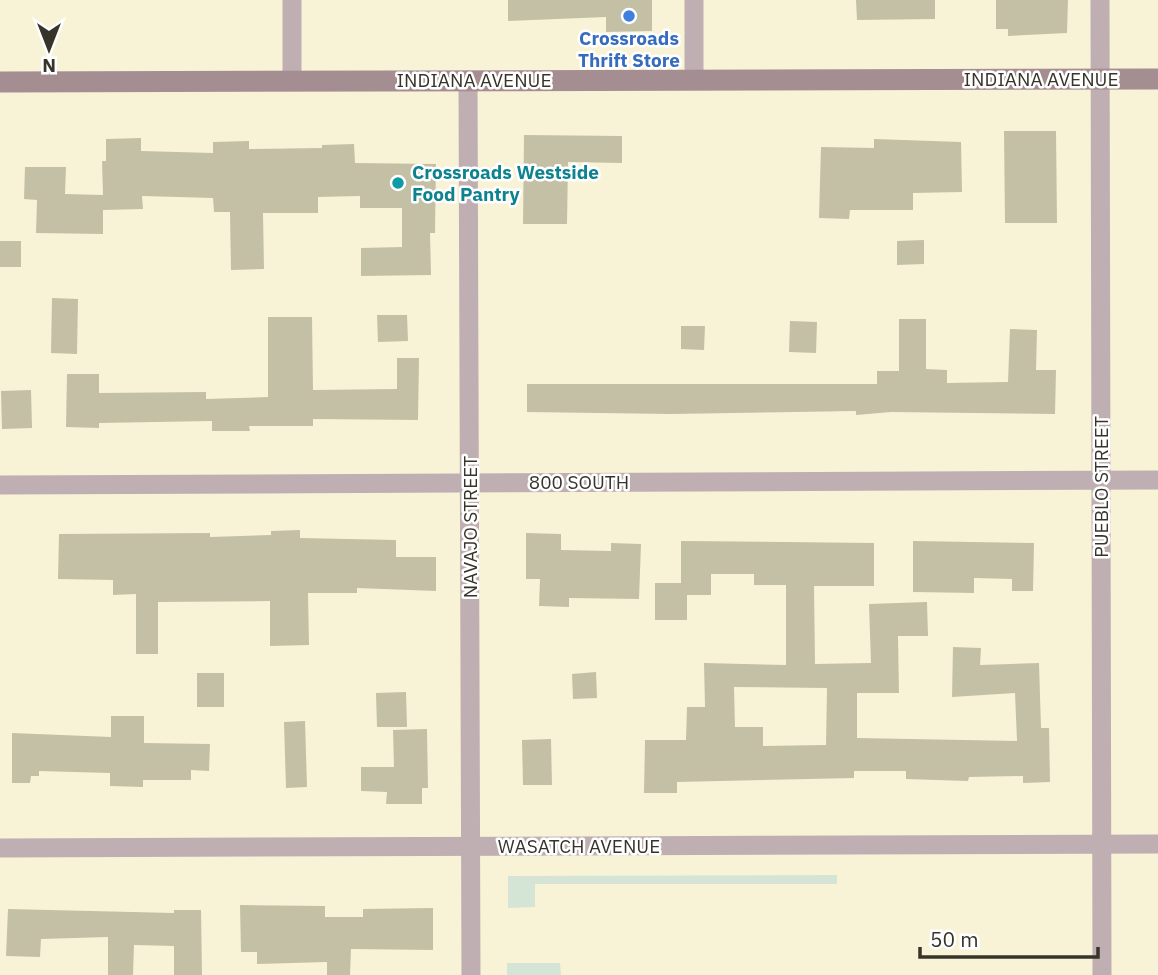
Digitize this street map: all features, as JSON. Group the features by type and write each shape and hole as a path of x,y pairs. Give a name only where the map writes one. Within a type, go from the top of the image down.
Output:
{"street":[{"path":"292,0 292,81"},
{"path":"694,0 694,79"},
{"name":"PUEBLO STREET","path":"1100,0 1102,975"},
{"name":"INDIANA AVENUE","path":"0,82 1158,79"},
{"name":"NAVAJO STREET","path":"468,80 471,975"},
{"name":"800 SOUTH","path":"0,485 1158,480"},
{"name":"WASATCH AVENUE","path":"0,848 1158,844"}],"green space":[{"path":"837,875 837,884 535,884 535,907 508,908 508,876"},
{"path":"507,963 560,963 561,975 507,975"}],"building":[{"path":"508,0 652,0 652,31 606,32 606,17 508,21"},
{"path":"856,0 935,0 935,19 857,20"},
{"path":"996,0 1068,0 1067,33 1008,36 1008,29 996,29"},
{"path":"1004,131 1056,131 1057,223 1005,223"},
{"path":"524,135 622,136 622,163 568,162 567,224 523,224"},
{"path":"141,138 141,151 213,153 213,142 249,141 249,149 322,148 322,145 354,144 355,163 436,164 435,233 430,233 431,275 361,276 361,248 402,247 402,208 360,208 360,196 318,197 318,213 263,213 264,269 231,270 230,212 214,212 213,198 142,196 143,209 103,210 103,234 36,233 37,200 24,199 25,167 66,167 65,194 103,195 102,161 106,161 106,139"},
{"path":"874,139 961,142 962,192 913,193 913,210 850,210 849,219 819,218 821,147 874,148"},
{"path":"924,240 924,264 897,265 897,241"},
{"path":"0,241 21,241 21,267 0,267"},
{"path":"52,298 78,299 77,354 51,353"},
{"path":"377,315 407,315 408,341 378,342"},
{"path":"268,317 312,317 313,390 397,389 397,358 419,358 418,420 313,419 313,426 249,426 250,431 212,431 212,421 99,423 99,428 66,427 67,374 99,374 99,393 206,392 206,399 268,397"},
{"path":"899,319 926,319 926,369 947,370 947,383 1008,382 1010,329 1037,330 1036,370 1056,370 1055,414 891,412 856,415 856,411 671,414 527,412 527,384 877,384 877,371 899,371"},
{"path":"790,321 817,322 816,353 789,352"},
{"path":"681,326 705,326 704,350 681,349"},
{"path":"31,390 32,428 2,429 1,391"},
{"path":"300,530 300,538 396,540 396,557 436,557 436,591 357,588 357,593 308,593 309,645 270,646 270,601 158,602 158,654 136,654 136,594 113,595 113,580 58,579 59,534 210,533 210,537 271,535 271,531"},
{"path":"526,533 561,534 561,550 611,551 611,543 641,544 639,599 569,598 569,607 539,606 540,579 526,579"},
{"path":"681,541 874,543 874,586 814,586 815,664 871,663 869,604 927,602 928,636 898,636 899,693 857,693 857,738 1017,741 1015,693 952,697 953,647 981,648 980,665 1039,663 1041,728 1049,728 1050,782 1023,783 1023,776 969,777 968,781 906,779 906,771 854,771 854,778 677,782 677,793 644,793 645,740 686,740 687,707 705,707 704,663 786,665 786,585 754,585 754,574 711,574 711,595 687,595 687,620 655,620 655,583 681,583","holes":["734,687 827,688 826,745 763,746 763,727 735,727"]},
{"path":"913,541 1034,543 1033,591 1012,591 1012,579 974,578 974,593 913,592"},
{"path":"596,672 597,698 573,699 572,674"},
{"path":"197,673 224,673 224,707 197,707"},
{"path":"406,692 407,727 377,727 376,693"},
{"path":"111,716 144,716 144,743 210,744 209,771 191,770 191,780 143,780 143,787 110,786 110,773 39,771 39,776 31,776 30,783 12,783 12,733 111,737"},
{"path":"305,721 307,787 286,788 284,722"},
{"path":"427,729 428,788 422,788 422,804 386,804 387,792 361,791 361,767 394,767 393,730"},
{"path":"551,739 552,785 523,785 522,740"},
{"path":"240,905 325,906 325,917 363,917 363,909 433,908 433,950 351,949 350,975 327,975 327,962 257,964 257,952 241,952"},
{"path":"8,909 174,913 174,910 201,910 202,975 174,975 174,946 134,945 133,975 108,975 108,937 41,939 40,957 6,956"}],"place":[{"name":"Crossroads Thrift Store","path":"629,16"},
{"name":"Crossroads Westside Food Pantry","path":"398,183"}]}
